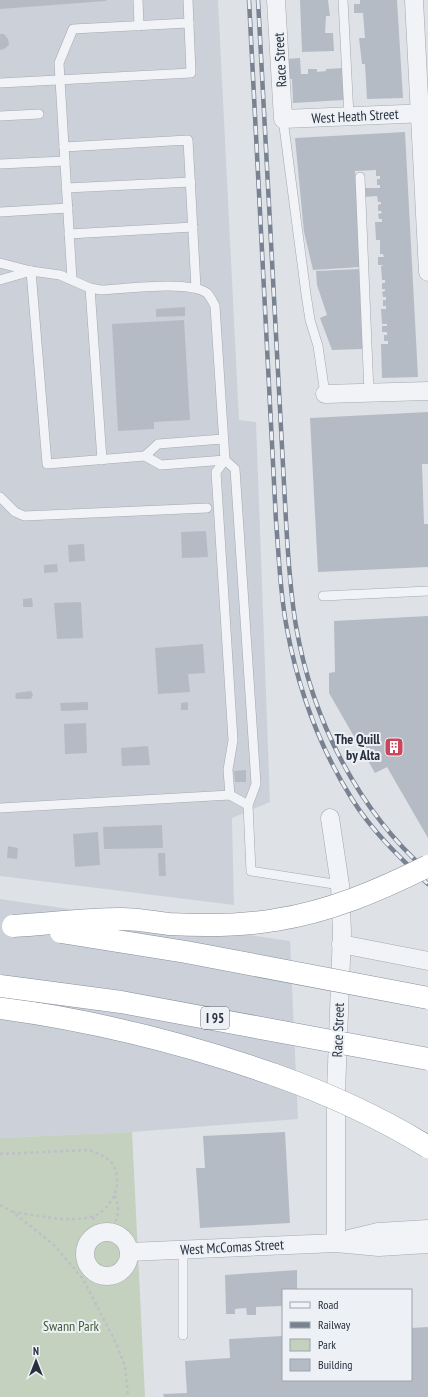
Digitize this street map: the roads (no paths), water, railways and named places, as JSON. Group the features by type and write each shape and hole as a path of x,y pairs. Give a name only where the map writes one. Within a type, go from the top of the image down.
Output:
{"highway":[{"path":"6,926 122,919 193,925 246,924 275,920 303,915 356,898 382,888 428,866"},
{"path":"6,926 72,933 186,952 428,998"},
{"name":"I 95","path":"0,986 121,1002 428,1059"},
{"path":"0,1008 110,1026 148,1035 225,1057 344,1101 377,1116 428,1147"}],"street":[{"name":"Race Street","path":"276,0 283,119"},
{"path":"414,0 424,113 428,272"},
{"name":"West Heath Street","path":"283,119 424,113"},
{"path":"325,394 428,391"},
{"name":"Race Street","path":"330,818 340,885 341,944 336,1092 336,1243"},
{"path":"341,944 428,961"},
{"name":"West McComas Street","path":"336,1243 378,1232 428,1229"},
{"path":"104,1233 112,1233 123,1240 129,1252 128,1260 124,1267 112,1276 96,1274 90,1269 86,1262 85,1254 90,1240 104,1233"},
{"name":"West McComas Street","path":"129,1252 336,1243 379,1247 428,1244"}],"lane":[{"path":"138,0 139,26"},
{"path":"0,83 191,73 188,0"},
{"path":"343,0 349,116"},
{"path":"72,280 59,63 73,29 190,23"},
{"path":"0,116 39,114"},
{"path":"283,119 306,294 310,320 318,346 325,394"},
{"path":"64,147 188,140 196,288"},
{"path":"0,164 65,161"},
{"path":"360,177 369,393"},
{"path":"66,188 190,182"},
{"path":"0,212 68,208"},
{"path":"69,234 193,227"},
{"path":"0,263 31,271 60,275 90,288 101,290 176,286 196,288 208,294 215,306 225,460 216,472 233,740 228,770 230,795"},
{"path":"0,280 31,271"},
{"path":"31,271 47,464 145,456 161,465 225,460 235,469 256,784 248,805 251,871 340,885"},
{"path":"90,288 102,460"},
{"path":"145,456 158,444 223,439"},
{"path":"0,498 15,512 24,516 208,508"},
{"path":"323,596 428,591"},
{"path":"0,808 230,795 248,805"},
{"path":"183,1250 183,1335"}],"railway":[{"path":"249,0 276,521 281,589 287,629 297,673 304,695 320,738 340,779 360,811 377,833 428,884"},
{"path":"258,0 287,534 296,626 303,661 313,695 341,760 359,791 380,820 403,847 428,872"}],"place":[{"name":"The Quill by Alta","path":"394,747"}],"park label":[{"name":"Swann Park","path":"71,1326"}]}
